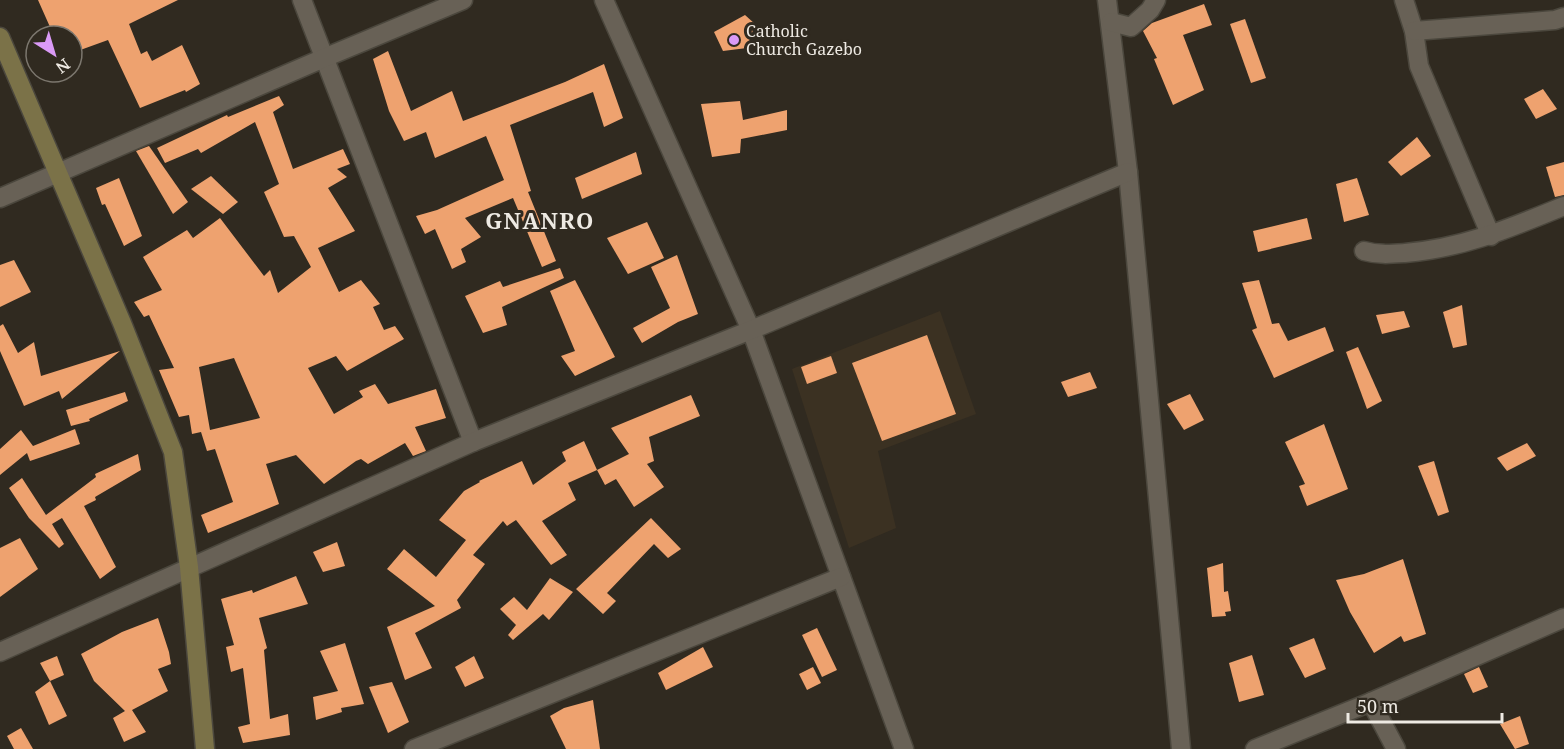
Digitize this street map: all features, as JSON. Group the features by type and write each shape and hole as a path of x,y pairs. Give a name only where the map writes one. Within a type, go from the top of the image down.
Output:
{"main road":[{"path":"0,37 122,323 173,453 189,567 205,749"}],"street":[{"path":"302,0 473,442"},
{"path":"0,198 463,0"},
{"path":"604,0 751,330 904,749"},
{"path":"1107,0 1128,172 1181,749"},
{"path":"1111,22 1131,27 1150,10 1156,0"},
{"path":"1404,0 1414,31 1419,66 1491,236"},
{"path":"1414,31 1555,20 1564,17"},
{"path":"0,652 473,442 751,330 1128,172"},
{"path":"1364,251 1386,255 1431,251 1491,236 1564,206"},
{"path":"414,749 841,577"},
{"path":"1255,749 1371,702 1564,618"},
{"path":"1371,702 1396,749"}],"shaded area":[{"path":"940,311 976,414 878,451 896,528 849,548 792,369"}],"building":[{"path":"38,0 178,0 129,24 141,54 147,51 152,61 182,45 200,84 186,92 185,90 140,108 108,40 84,49 84,24 49,24"},
{"path":"1204,4 1212,25 1183,35 1204,90 1173,105 1154,59 1157,58 1143,31 1152,23"},
{"name":"Catholic Church Gazebo","path":"745,15 755,24 747,48 723,51 714,32"},
{"path":"1245,19 1266,78 1251,83 1230,24"},
{"path":"388,51 411,111 452,91 463,121 565,82 604,64 623,118 604,127 593,92 510,125 531,191 528,192 556,261 542,267 513,198 465,218 481,237 461,249 466,262 452,269 435,229 425,234 416,216 437,210 504,180 486,136 435,158 426,132 404,141 389,111 373,59"},
{"path":"1543,89 1557,109 1536,119 1524,99"},
{"path":"279,96 284,105 273,112 293,169 343,149 350,164 337,169 347,177 328,188 355,231 318,248 339,292 361,280 380,304 373,307 384,330 395,326 404,339 347,371 336,356 308,368 334,414 363,397 359,391 375,384 388,404 436,389 446,418 415,427 426,451 413,456 405,443 368,464 361,459 356,461 324,484 296,455 266,464 279,504 208,533 201,515 233,502 215,449 207,451 201,432 192,434 189,415 179,417 159,370 174,368 149,315 144,317 134,302 162,290 143,257 187,230 193,238 220,218 264,276 270,270 278,293 311,267 294,236 284,237 264,192 279,184 255,122 201,153 198,149 165,163 157,148 227,115 228,117","holes":["234,358 260,418 210,430 199,367"]},
{"path":"740,101 743,120 787,110 787,130 741,139 740,153 712,157 701,104"},
{"path":"1417,137 1431,156 1401,176 1388,162"},
{"path":"149,146 188,202 173,214 136,151"},
{"path":"636,152 642,174 582,199 575,178"},
{"path":"1564,162 1564,195 1555,197 1546,167"},
{"path":"211,176 238,202 223,214 191,189"},
{"path":"119,178 142,236 124,246 105,204 102,205 96,188"},
{"path":"1357,178 1369,215 1344,222 1336,184"},
{"path":"1307,218 1312,239 1258,252 1253,231"},
{"path":"647,222 664,258 628,274 607,238"},
{"path":"677,255 698,314 678,322 642,343 633,328 670,308 651,267"},
{"path":"14,260 31,292 0,307 0,265"},
{"path":"560,268 564,278 502,307 507,325 483,333 465,296 500,281 503,287"},
{"path":"575,280 615,357 575,376 561,356 575,351 550,291"},
{"path":"1259,280 1272,324 1279,323 1288,341 1325,327 1334,351 1274,378 1252,330 1257,328 1242,283"},
{"path":"1462,305 1467,345 1453,348 1443,312"},
{"path":"1404,311 1410,327 1382,334 1376,315"},
{"path":"3,324 18,353 34,342 41,376 120,351 62,399 59,391 24,406 0,351 0,326"},
{"path":"927,335 956,414 882,441 852,363"},
{"path":"1358,347 1382,401 1367,409 1346,352"},
{"path":"831,356 837,373 807,384 801,367"},
{"path":"1090,372 1097,388 1068,397 1061,382"},
{"path":"125,392 128,401 89,419 90,421 71,426 66,410"},
{"path":"1190,394 1204,420 1184,430 1167,404"},
{"path":"691,395 700,416 649,437 654,461 647,464 664,487 634,507 616,479 605,485 597,470 629,454 611,428"},
{"path":"1324,424 1348,489 1307,506 1299,486 1305,484 1285,442"},
{"path":"75,429 80,444 30,461 27,453 0,475 0,449 21,430 33,446"},
{"path":"584,441 597,470 568,483 576,500 542,521 567,555 551,565 516,520 507,526 503,521 473,555 485,564 457,600 461,608 415,633 432,668 405,680 387,627 435,606 387,569 404,549 436,577 466,540 439,520 464,491 479,481 522,461 533,485 566,461 562,452"},
{"path":"1527,443 1536,456 1507,471 1497,458"},
{"path":"138,454 141,470 84,506 116,567 100,579 62,518 52,524 64,544 59,548 29,518 9,488 22,478 46,515 96,477 95,474"},
{"path":"1434,461 1449,512 1438,516 1418,466"},
{"path":"651,518 681,549 668,558 654,544 607,593 616,601 603,614 576,589"},
{"path":"20,538 38,569 0,597 0,548"},
{"path":"337,542 345,566 323,572 313,552"},
{"path":"1403,559 1426,634 1404,642 1401,636 1374,653 1350,612 1336,580 1364,574"},
{"path":"1223,563 1224,592 1228,591 1231,611 1225,612 1226,616 1212,617 1207,568"},
{"path":"296,576 308,604 259,618 267,648 264,650 270,719 288,714 290,735 243,743 238,727 250,724 243,668 231,672 226,647 234,645 221,599 252,590 253,593"},
{"path":"550,578 573,592 549,620 543,614 513,640 508,635 516,625 500,609 514,597 527,610"},
{"path":"158,618 171,664 158,669 168,691 132,710 146,732 124,742 113,718 125,711 94,681 81,654 122,632"},
{"path":"817,628 837,670 822,677 802,635"},
{"path":"1314,638 1326,669 1305,678 1289,648"},
{"path":"345,643 364,704 341,708 342,712 316,720 313,697 338,691 320,651"},
{"path":"703,647 713,667 666,690 658,673"},
{"path":"1252,655 1264,695 1239,702 1229,663"},
{"path":"57,656 64,675 50,681 40,663"},
{"path":"474,656 484,678 465,687 455,667"},
{"path":"813,667 821,683 807,690 799,674"},
{"path":"1479,667 1488,687 1473,693 1464,674"},
{"path":"50,681 67,716 49,725 35,692"},
{"path":"392,682 409,722 388,733 369,687"},
{"path":"593,700 600,749 566,749 550,716 564,708"},
{"path":"1520,716 1529,744 1515,749 1500,724"},
{"path":"21,728 33,749 14,749 7,736"}],"place":[{"name":"Catholic Church Gazebo","path":"734,40"}],"district":[{"name":"GNANRO","path":"540,220"}]}
